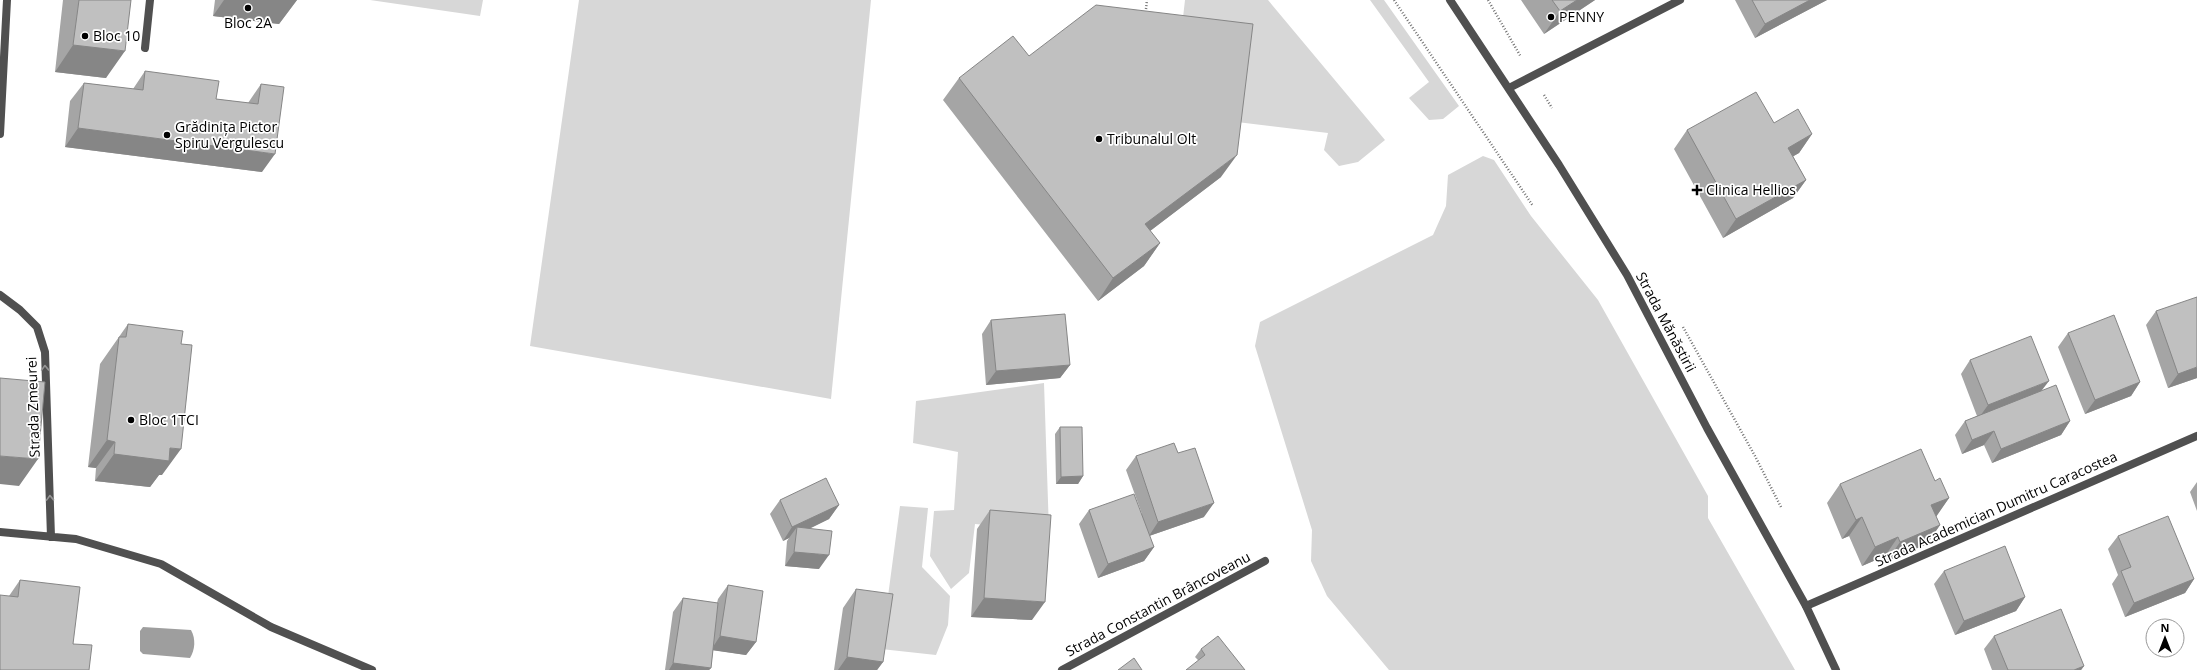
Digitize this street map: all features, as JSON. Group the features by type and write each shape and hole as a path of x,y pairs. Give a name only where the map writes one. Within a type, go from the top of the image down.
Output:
{"street":[{"path":"144,48 150,0"},
{"name":"Strada Mănăstirii","path":"1450,0 1559,165 1627,275 1707,428 1806,606 1836,670"},
{"path":"1509,88 1680,0"},
{"path":"0,134 4,2"},
{"name":"Strada Zmeurei","path":"1,298 20,310 37,328 45,352 51,537"},
{"name":"Strada Academician Dumitru Caracostea","path":"1806,606 2197,436"},
{"path":"0,532 76,539 161,564 271,627 372,670"},
{"name":"Strada Constantin Brâncoveanu","path":"1062,670 1266,561"}],"path":[{"path":"1146,9 1147,0"},
{"path":"1394,0 1533,206"}],"shaded area":[{"path":"370,0 483,0 480,16"},
{"path":"579,0 871,0 831,399 530,346"},
{"path":"1185,0 1268,0 1385,140 1358,162 1339,166 1324,150 1328,133 1237,122 1181,35"},
{"path":"1370,0 1384,0 1459,106 1443,119 1429,120 1409,98 1429,82"},
{"path":"1483,156 1494,160 1531,216 1598,300 1708,496 1708,518 1795,670 1389,670 1327,596 1311,561 1312,530 1255,346 1260,322 1433,235 1446,206 1448,175"},
{"path":"1044,383 1049,531 975,524 969,573 951,589 930,556 934,511 954,510 958,452 913,443 916,401"},
{"path":"900,506 928,508 922,567 950,596 948,625 936,655 881,649"},
{"path":"143,627 191,630 194,637 194,644 193,652 190,658 143,654 140,651 140,631"}],"building":[{"path":"79,0 131,0 125,51 73,45"},
{"path":"1552,0 1577,0 1560,11"},
{"path":"1752,0 1810,0 1765,24"},
{"name":"Tribunalul Olt","path":"1096,5 1253,24 1237,155 1145,224 1160,243 1113,278 959,78 1013,36 1029,56"},
{"name":"Grădinița Pictor Spiru Vergulescu","path":"145,71 219,81 216,99 258,104 261,84 284,87 275,154 78,128 84,83 143,90"},
{"path":"1756,92 1774,123 1798,109 1812,134 1788,148 1806,180 1736,219 1687,130"},
{"path":"2197,297 2197,367 2178,374 2156,311"},
{"path":"1065,314 1070,365 996,371 991,320"},
{"path":"2114,315 2140,382 2095,400 2068,333"},
{"name":"Bloc 1TCI","path":"128,324 183,331 181,344 192,345 181,449 170,448 169,461 114,454 115,442 107,440 119,337 126,337"},
{"path":"2031,336 2049,381 1988,405 1970,360"},
{"path":"0,378 45,382 38,459 0,456"},
{"path":"2056,385 2070,421 2001,449 1994,431 1972,440 1965,421"},
{"path":"1060,427 1082,427 1083,476 1061,477"},
{"path":"1174,443 1178,453 1195,448 1214,503 1158,522 1136,456"},
{"path":"1921,449 1935,481 1940,478 1949,498 1931,505 1940,525 1900,542 1898,537 1875,547 1862,517 1856,520 1840,484"},
{"path":"826,478 839,505 792,527 780,500"},
{"path":"1134,494 1154,547 1108,564 1089,510"},
{"path":"990,510 1051,515 1045,602 984,598"},
{"path":"2168,516 2194,579 2134,603 2121,571 2131,567 2118,536"},
{"path":"797,527 832,531 829,555 794,552"},
{"path":"2005,546 2025,597 1964,621 1944,571"},
{"path":"20,580 80,587 73,644 92,645 89,670 0,670 0,595 18,597"},
{"path":"728,585 763,591 756,642 720,636"},
{"path":"856,589 893,594 883,662 847,657"},
{"path":"683,598 718,603 711,668 673,663"},
{"path":"2061,609 2084,666 2074,670 2008,670 1994,636"},
{"path":"1218,636 1245,670 1186,670 1205,655 1201,649"},
{"path":"1134,658 1142,670 1118,670"}],"place":[{"name":"Bloc 2A","path":"248,8"},
{"name":"PENNY","path":"1551,17"},
{"name":"Bloc 10","path":"85,36"},
{"name":"Grădinița Pictor Spiru Vergulescu","path":"167,135"},
{"name":"Tribunalul Olt","path":"1099,139"},
{"name":"Clinica Hellios","path":"1697,190"},
{"name":"Bloc 1TCI","path":"131,420"}]}
